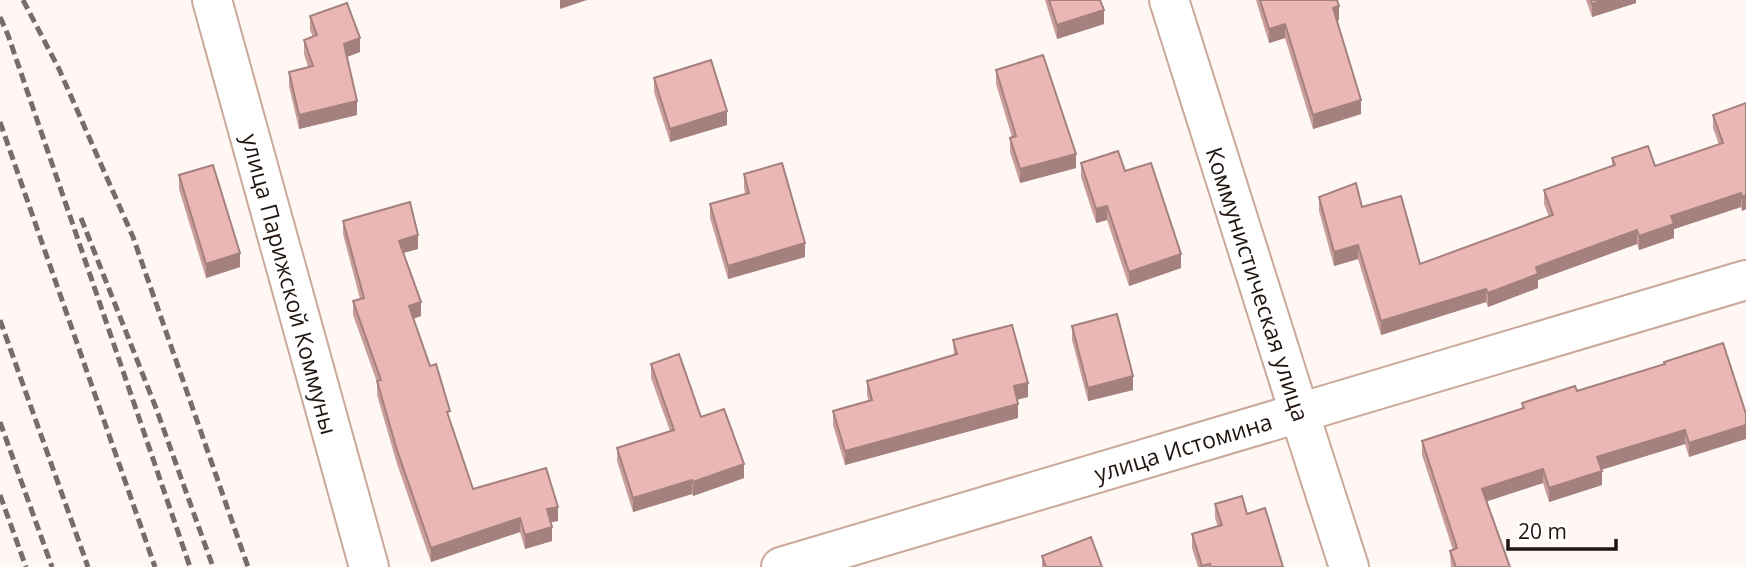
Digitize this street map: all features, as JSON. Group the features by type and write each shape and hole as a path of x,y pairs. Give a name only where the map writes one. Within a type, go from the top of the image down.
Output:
{"street":[{"name":"улица Парижской Коммуны","path":"212,0 369,567"},
{"name":"Коммунистическая улица","path":"1169,0 1349,567"},
{"name":"улица Истомина","path":"781,567 1746,280"}],"building":[{"path":"1049,0 1100,0 1104,10 1057,25"},
{"path":"1260,0 1337,0 1339,6 1333,8 1361,100 1313,115 1285,24 1269,29"},
{"path":"347,3 360,38 344,44 357,101 299,115 289,72 313,66 304,40 317,35 310,16"},
{"path":"1043,55 1076,154 1020,169 1010,138 1016,136 996,70"},
{"path":"711,60 727,111 670,129 654,78"},
{"path":"1746,103 1746,195 1742,197 1741,193 1671,216 1674,224 1639,236 1637,230 1536,267 1538,274 1488,293 1486,289 1381,321 1358,245 1334,252 1319,197 1356,183 1362,207 1401,196 1420,264 1553,215 1544,190 1615,165 1612,158 1648,146 1655,166 1723,143 1713,115"},
{"path":"1118,151 1125,171 1151,163 1181,254 1129,272 1107,206 1096,209 1081,163"},
{"path":"782,163 805,243 728,266 710,204 749,193 744,174"},
{"path":"213,165 240,253 206,264 179,175"},
{"path":"410,202 418,235 399,241 421,302 409,306 430,366 436,364 450,411 447,412 473,489 546,468 558,507 547,509 552,527 525,535 520,518 431,548 397,450 377,381 381,380 353,301 364,298 343,221"},
{"path":"1117,314 1133,376 1088,388 1072,326"},
{"path":"1012,325 1028,383 1014,386 1018,404 845,451 833,411 872,400 867,381 957,354 953,340"},
{"path":"1723,343 1746,414 1746,425 1689,443 1685,430 1597,457 1602,471 1549,488 1543,469 1482,489 1510,567 1456,567 1450,551 1457,548 1422,441 1524,408 1522,403 1575,386 1577,391"},
{"path":"679,354 701,417 724,409 744,464 693,482 692,480 633,498 617,448 674,430 651,364"},
{"path":"1242,496 1247,514 1265,508 1283,567 1202,566 1192,534 1222,525 1215,504"},
{"path":"1091,537 1102,567 1046,567 1042,556"}],"railway":[{"path":"23,0 59,69 133,237 248,567"},
{"path":"0,17 190,567"},
{"path":"0,122 155,567"},
{"path":"81,218 156,408 213,567"},
{"path":"0,320 88,567"},
{"path":"0,422 52,567"},
{"path":"0,495 26,567"}]}
